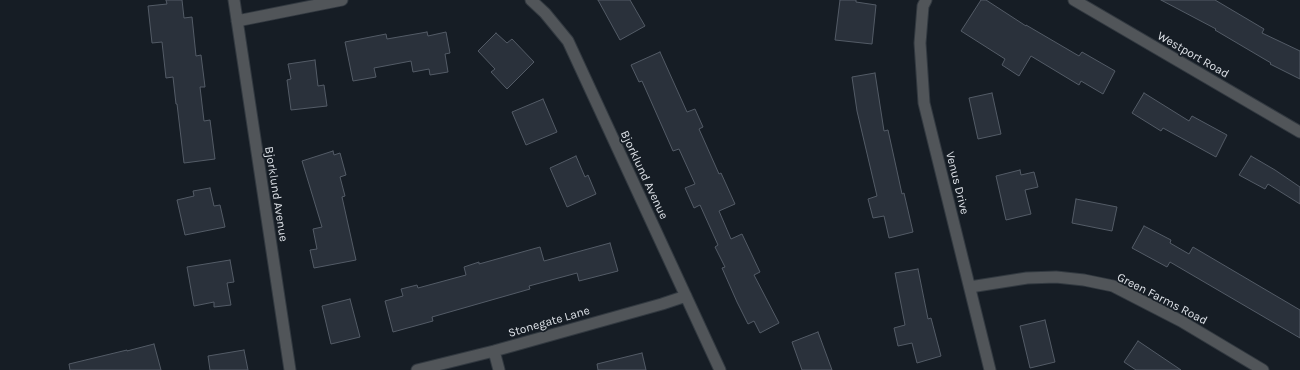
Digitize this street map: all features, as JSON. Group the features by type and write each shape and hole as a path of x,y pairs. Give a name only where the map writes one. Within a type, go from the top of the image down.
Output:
{"street":[{"name":"Bjorklund Avenue","path":"234,0 290,370"},
{"path":"237,21 342,0"},
{"name":"Bjorklund Avenue","path":"531,0 545,13 568,41 720,370"},
{"name":"Venus Drive","path":"926,0 923,6 920,43 924,103 990,370"},
{"name":"Westport Road","path":"1074,0 1300,132"},
{"name":"Green Farms Road","path":"970,287 1028,278 1056,277 1084,280 1113,286 1181,321 1263,370"},
{"name":"Stonegate Lane","path":"417,370 494,351 686,296"},
{"path":"494,351 498,370"}],"building":[{"path":"166,0 182,0 184,18 192,17 196,56 201,55 205,87 200,87 204,121 210,120 215,159 184,163 173,77 166,78 162,42 152,43 148,6 167,4"},
{"path":"598,0 630,0 645,26 620,40"},
{"path":"840,0 856,0 856,2 876,5 872,44 835,40"},
{"path":"981,0 986,0 1026,26 1079,56 1082,52 1115,71 1103,94 1081,81 1079,85 1031,56 1019,76 1002,65 1005,59 961,31"},
{"path":"1161,0 1215,0 1264,29 1262,33 1300,51 1300,79 1270,64 1271,63 1215,30 1216,29"},
{"path":"427,32 428,36 446,32 450,53 445,54 448,72 430,75 429,69 413,72 411,61 374,68 376,77 353,81 345,42 386,34 387,39"},
{"path":"496,33 507,43 512,39 534,62 507,89 491,72 495,69 478,51"},
{"path":"660,52 687,112 695,109 703,127 699,129 719,174 721,173 735,204 719,211 731,239 742,234 760,272 754,275 779,323 760,333 754,321 748,324 737,302 722,268 725,267 715,247 718,245 700,205 694,208 685,188 695,184 679,149 673,151 642,81 639,82 631,65"},
{"path":"315,60 318,86 324,85 327,106 291,110 287,80 291,79 288,64"},
{"path":"875,73 884,131 888,130 902,194 904,193 913,232 889,238 884,216 873,218 868,199 877,196 857,111 852,77"},
{"path":"992,93 1001,134 978,139 969,98"},
{"path":"1144,93 1189,121 1192,116 1227,135 1216,157 1163,128 1161,131 1132,113"},
{"path":"543,99 557,132 526,145 512,112"},
{"path":"333,151 334,155 340,153 346,175 340,177 345,196 342,197 356,260 314,268 310,250 317,249 313,229 322,227 302,161"},
{"path":"576,156 585,177 588,175 596,194 567,207 550,168"},
{"path":"1251,156 1300,187 1300,204 1268,184 1265,189 1239,175"},
{"path":"1020,170 1021,175 1034,172 1038,187 1025,190 1031,214 1006,220 996,176"},
{"path":"210,188 214,206 220,205 225,227 185,235 177,200 194,196 193,191"},
{"path":"1076,199 1117,207 1112,231 1072,223"},
{"path":"1144,226 1171,240 1170,243 1189,254 1193,247 1300,310 1300,338 1170,262 1167,267 1132,248"},
{"path":"610,243 618,271 579,281 577,273 529,286 530,289 432,317 433,321 393,332 385,301 403,296 401,289 417,285 418,288 466,275 464,267 540,247 544,261"},
{"path":"230,260 234,282 227,283 231,305 214,307 214,302 194,306 187,267"},
{"path":"918,269 928,319 931,318 941,356 917,363 912,343 898,346 894,328 905,325 895,273"},
{"path":"350,299 360,337 331,344 322,306"},
{"path":"1045,320 1055,362 1030,368 1020,326"},
{"path":"818,332 832,370 802,370 792,342"},
{"path":"1138,341 1181,370 1136,370 1124,362"},
{"path":"154,344 161,370 70,370 69,364"},
{"path":"244,350 248,370 210,370 208,356"},
{"path":"642,353 646,370 598,370 597,364"}]}
